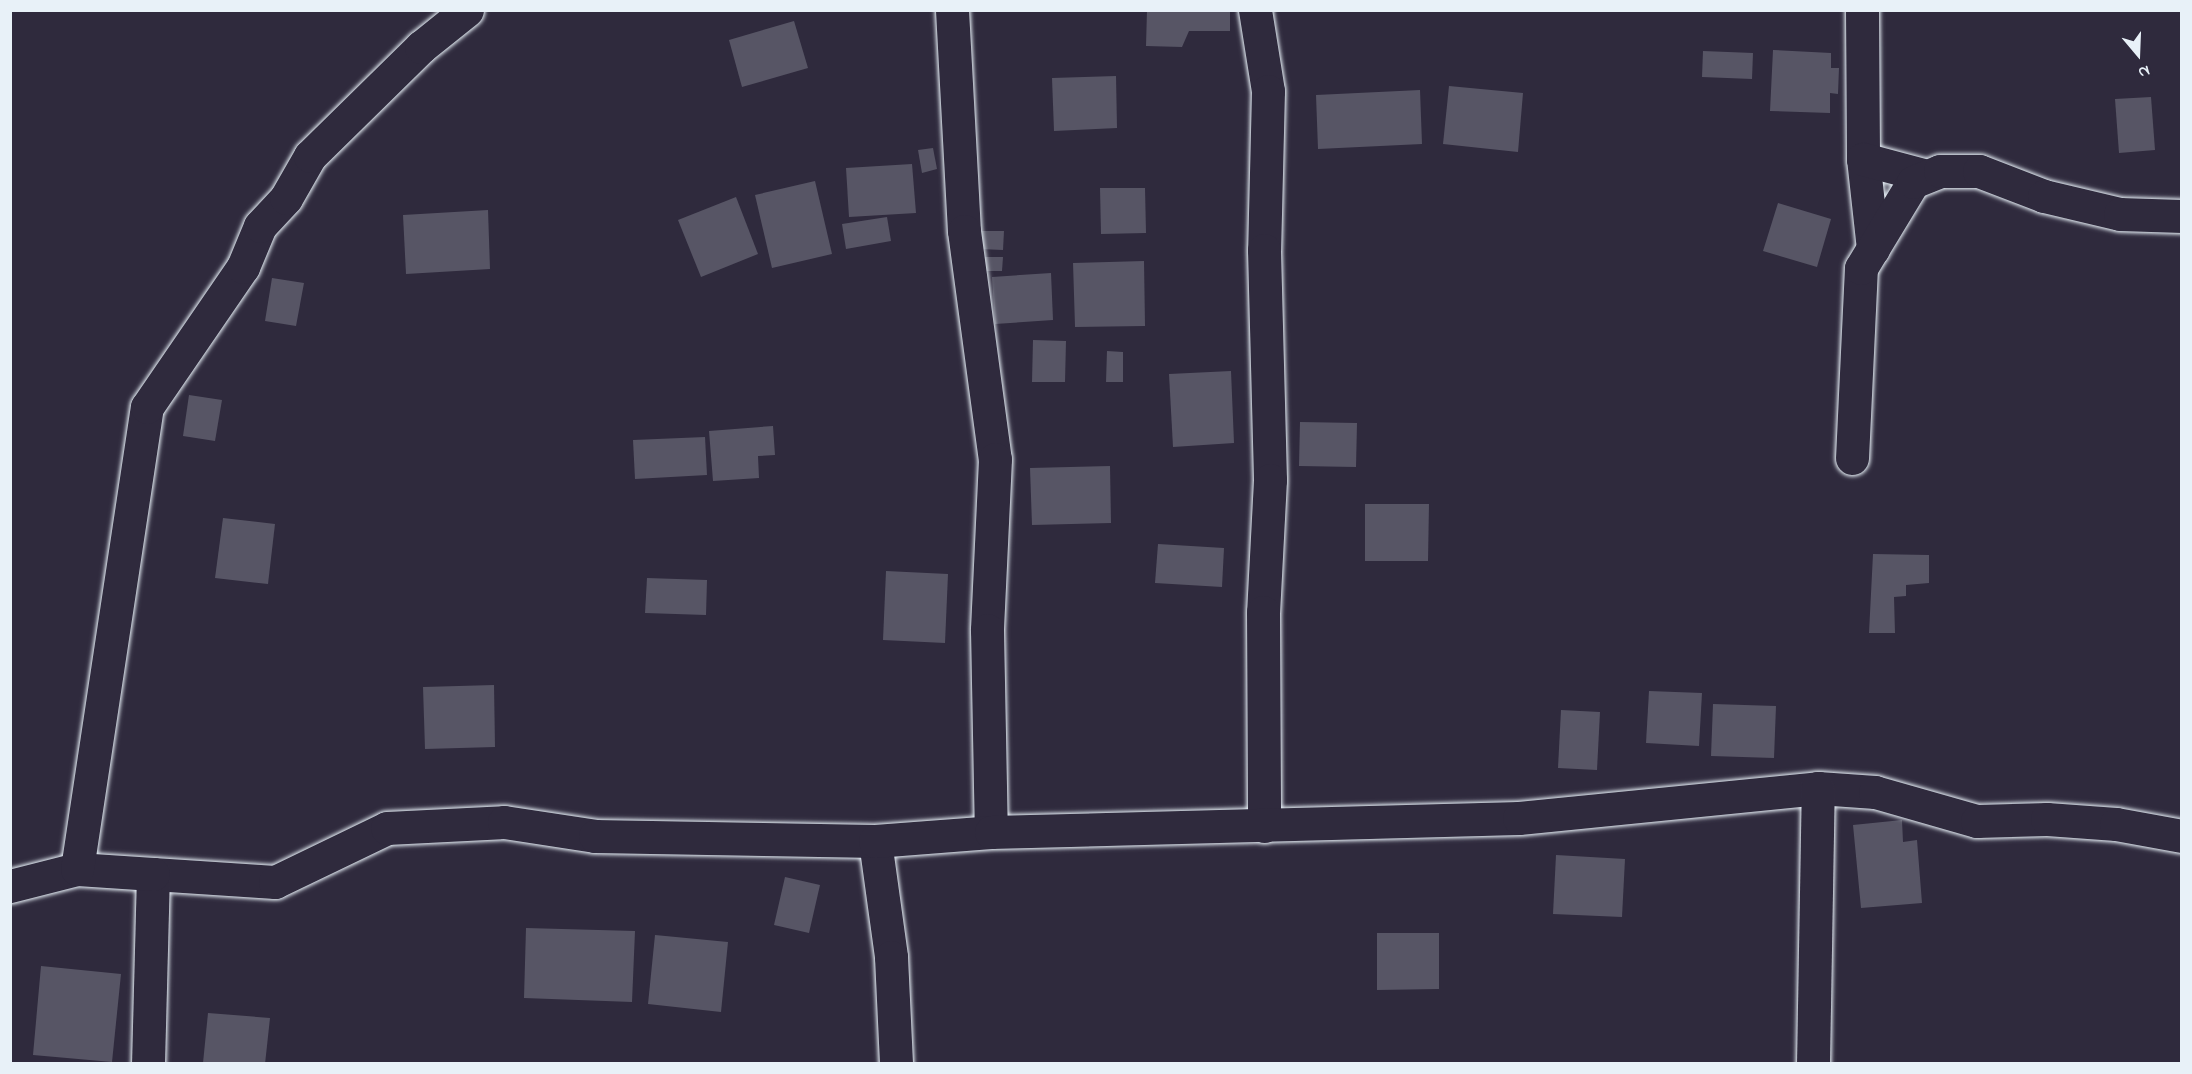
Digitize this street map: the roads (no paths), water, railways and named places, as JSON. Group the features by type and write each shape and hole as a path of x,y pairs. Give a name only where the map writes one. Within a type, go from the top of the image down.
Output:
{"street":[{"path":"77,868 147,407 243,267 260,226 286,198 310,156 421,47 467,10"},
{"path":"952,10 964,231 996,459 987,630 991,832"},
{"path":"1255,10 1268,91 1264,250 1270,480 1263,612 1264,826"},
{"path":"1862,10 1863,159 1872,249"},
{"path":"1863,159 1927,176"},
{"path":"1852,458 1861,268 1913,182 1940,171 1979,171 2044,196 2120,214 2181,216"},
{"path":"10,886 77,868 275,882 387,828 504,822 595,837 875,841 991,832 1519,818 1818,788 1875,792 1977,821 2047,819 2116,824 2181,836"},
{"path":"1813,1064 1818,788"},
{"path":"875,841 891,957 896,1064"},
{"path":"148,1064 153,874"}]}
